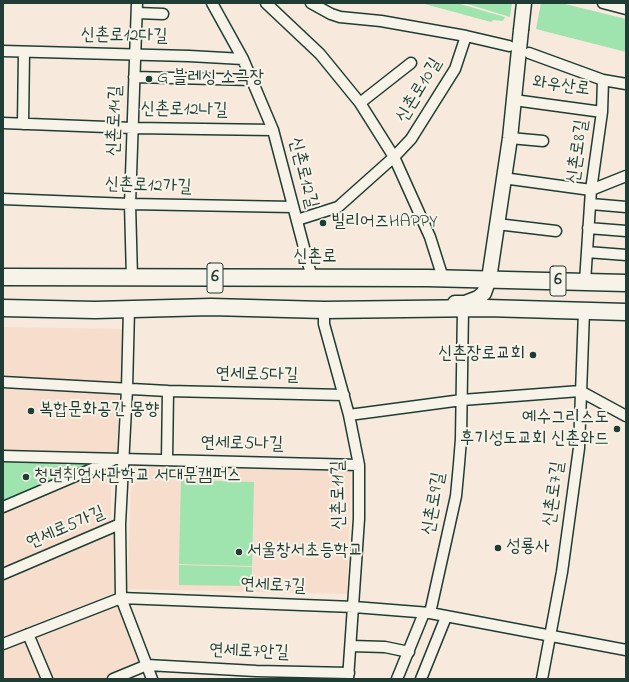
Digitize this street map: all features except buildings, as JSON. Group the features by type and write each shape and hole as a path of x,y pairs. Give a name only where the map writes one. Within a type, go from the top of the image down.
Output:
{"main road":[{"name":"신촌로","path":"3,277 443,278 626,283"},
{"name":"6","path":"3,308 129,310 211,307 324,310 463,308 626,312"}],"street":[{"name":"신촌로14길","path":"132,278 130,204 137,3"},
{"name":"신촌로10길","path":"266,3 320,54 360,103 394,157 430,237 443,278"},
{"path":"311,3 340,17 381,21 466,36 506,45"},
{"name":"와우산로","path":"423,308 432,303 472,301 484,293 489,279 510,138 524,3"},
{"path":"603,3 626,9"},
{"name":"신촌로12길","path":"215,4 253,80 273,130 312,278"},
{"path":"137,14 163,14"},
{"name":"신촌로10길","path":"297,220 338,207 394,157 411,139 455,69 466,36"},
{"name":"신촌로12다길","path":"3,51 135,54 243,59"},
{"path":"23,124 24,52"},
{"path":"529,53 603,80 626,84"},
{"name":"신촌로10길","path":"360,103 411,63"},
{"path":"134,77 253,80"},
{"name":"신촌로8길","path":"585,282 591,204 590,190 602,112 603,80"},
{"name":"와우산로","path":"514,100 602,112"},
{"name":"신촌로12나길","path":"3,123 133,128 273,130"},
{"path":"510,138 518,137 543,141"},
{"path":"503,178 590,190 626,176"},
{"name":"신촌로12가길","path":"3,199 130,204 293,207"},
{"name":"신촌로8길","path":"591,204 626,207"},
{"path":"497,224 556,231"},
{"path":"588,228 626,230"},
{"path":"587,252 626,255"},
{"name":"신촌로9길","path":"397,679 427,613 456,496 462,439 463,308"},
{"path":"129,310 127,389 120,459 120,598 152,679"},
{"name":"신촌로11길","path":"324,310 324,324 344,395 359,464 359,519 349,676"},
{"name":"신촌로7길","path":"542,679 562,572 579,448 584,311"},
{"name":"연세로5다길","path":"3,382 168,391 344,395"},
{"path":"167,460 168,391"},
{"path":"349,415 462,400 580,391 626,416"},
{"name":"연세로5나길","path":"3,456 359,464"},
{"name":"연세로5나길","path":"3,507 120,459"},
{"name":"연세로5가길","path":"3,574 120,524"},
{"name":"연세로7길","path":"3,644 120,598 354,607 427,613"},
{"path":"427,613 626,650"},
{"path":"421,679 446,617"},
{"path":"28,634 47,679"},
{"path":"351,646 385,647 409,652"},
{"name":"연세로7안길","path":"113,679 146,665 349,676"}],"shaded area":[{"path":"3,327 122,329 121,385 3,378"},
{"path":"3,388 119,394 117,455 3,453"},
{"name":"서울창서초등학교","path":"132,465 351,469 347,594 127,589"},
{"path":"111,467 111,521 3,568 3,512"},
{"path":"114,534 116,592 3,637 3,580"},
{"path":"118,605 140,662 137,666 104,679 3,679 3,651 108,607"}],"green space":[{"path":"421,3 457,3 505,17 503,21 493,20 491,22"},
{"path":"464,3 512,3 510,17"},
{"path":"541,3 561,3 626,19 626,52 536,29"},
{"path":"100,461 3,503 3,462"},
{"path":"181,480 254,482 252,566 179,564"},
{"path":"179,565 252,567 251,586 179,585"}],"place":[{"name":"G 블레싱 소극장","path":"149,79"},
{"name":"빌리어즈HAPPY","path":"323,223"},
{"name":"신촌장로교회","path":"533,355"},
{"name":"복합문화공간 몽향","path":"31,411"},
{"name":"예수그리스도 후기성도교회 신촌와드","path":"617,429"},
{"name":"청년취업사관학교 서대문캠퍼스","path":"26,477"},
{"name":"성룡사","path":"498,548"},
{"name":"서울창서초등학교","path":"239,552"}]}
